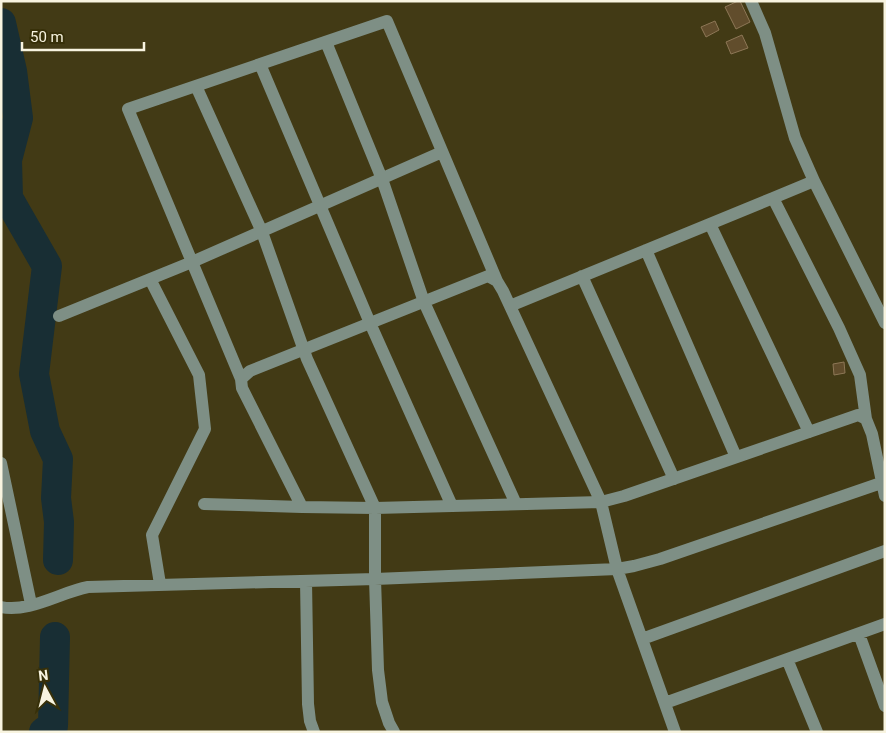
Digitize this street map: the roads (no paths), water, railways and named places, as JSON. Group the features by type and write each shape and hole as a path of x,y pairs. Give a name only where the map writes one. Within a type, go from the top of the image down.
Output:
{"street":[{"path":"751,1 765,33 796,138 814,181 885,322"},
{"path":"302,507 242,388 241,379 128,109 387,21 497,281 601,502 617,569 676,732"},
{"path":"326,42 382,179 424,302 516,504"},
{"path":"260,64 370,323 452,506"},
{"path":"196,86 262,232 303,350 375,508 378,670 382,702 394,732"},
{"path":"59,316 192,262 442,152"},
{"path":"510,306 814,181"},
{"path":"773,198 839,328 860,375 866,419 872,434 885,496"},
{"path":"710,224 809,432"},
{"path":"646,250 736,458"},
{"path":"241,379 250,371 488,276 497,281"},
{"path":"582,276 674,479"},
{"path":"150,279 199,375 205,429 152,535 160,584"},
{"path":"204,504 375,508 601,502 624,496 858,415 866,419"},
{"path":"1,463 31,604"},
{"path":"1,607 17,608 88,587 375,579 617,569 660,559 881,482"},
{"path":"642,639 885,551"},
{"path":"306,581 308,704 310,721 314,732"},
{"path":"665,703 885,624"},
{"path":"859,634 885,706"},
{"path":"788,659 813,731"}],"waterway":[{"path":"1,23 12,71 18,118 7,160 8,198 47,266 34,374 45,431 58,459 56,498 59,522 58,560"},
{"path":"44,732 53,726 55,637"}]}
